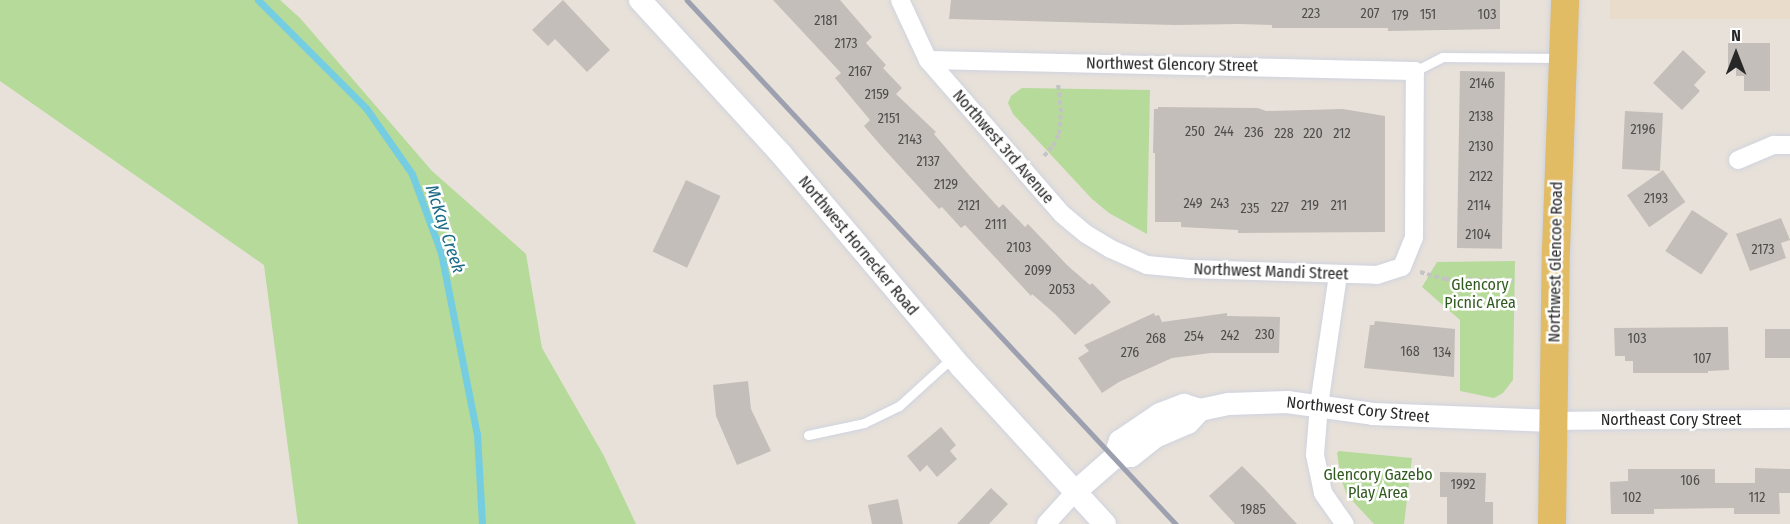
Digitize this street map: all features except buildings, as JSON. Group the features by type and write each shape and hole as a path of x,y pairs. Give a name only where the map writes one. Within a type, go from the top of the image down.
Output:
{"main road":[{"name":"Northwest Glencoe Road","path":"1552,524 1565,0"}],"street":[{"name":"Northwest Hornecker Road","path":"640,0 781,154 952,358 1105,524"},
{"name":"Northwest 3rd Avenue","path":"900,0 928,60 1062,214 1086,234 1140,262"},
{"name":"Northwest Glencory Street","path":"928,60 1415,71"},
{"name":"Northwest Mandi Street","path":"1140,262 1147,265 1190,269 1338,275 1377,275 1402,267 1414,238 1415,71"},
{"path":"1738,160 1774,145 1790,145"},
{"path":"1338,275 1318,405 1315,455 1323,493 1345,524"},
{"name":"Northwest Cory Street","path":"1075,492 1114,458 1120,441 1160,414 1184,405 1200,411 1248,403 1318,405 1373,414 1553,421"},
{"name":"Northeast Cory Street","path":"1553,421 1790,419"},
{"path":"1046,524 1075,492"}],"lane":[{"path":"1415,71 1442,57 1564,58"},
{"path":"808,435 864,423 899,406 952,358"}],"path":[{"path":"1044,156 1053,146 1059,134 1058,84"},
{"path":"1420,272 1446,279 1513,280"}],"shaded area":[{"path":"1610,0 1790,0 1790,19 1610,19"}],"green space":[{"path":"0,0 280,0 300,18 432,171 526,254 542,348 604,456 636,524 298,524 264,265 0,81"},
{"path":"1022,88 1150,90 1147,234 1109,213 1092,199 1013,114 1008,103 1011,96"},
{"name":"Glencory Picnic Area","path":"1515,261 1513,380 1503,393 1494,398 1460,391 1460,320 1422,287 1437,262"},
{"name":"Glencory Gazebo Play Area","path":"1339,451 1412,458 1404,524 1374,524 1347,495 1341,479 1337,453"}],"waterway":[{"name":"McKay Creek","path":"258,0 366,108 412,174 441,253 477,434 482,524"}],"railway":[{"path":"687,0 1176,524"}]}
